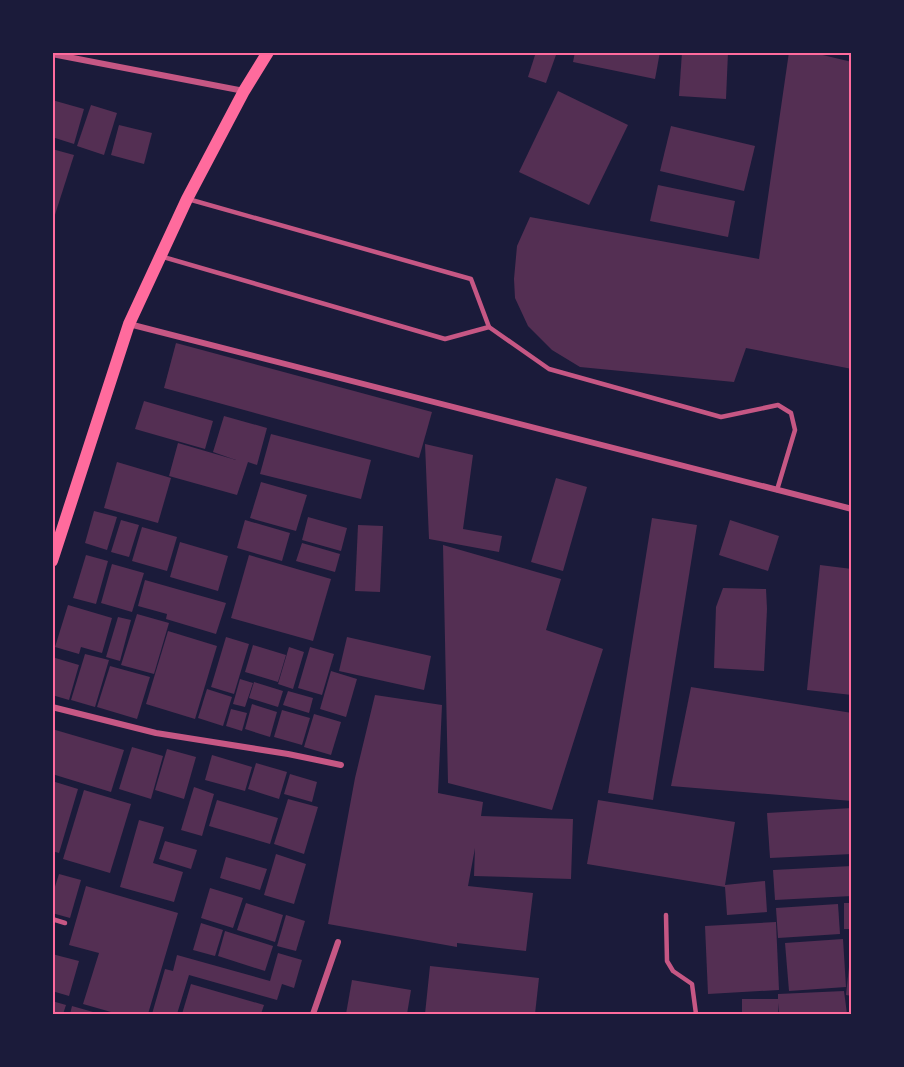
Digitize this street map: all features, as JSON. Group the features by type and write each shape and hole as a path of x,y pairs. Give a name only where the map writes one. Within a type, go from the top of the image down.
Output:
{"main road":[{"path":"52,561 129,324 187,199 244,91 268,52"}],"street":[{"path":"52,54 244,91"},
{"path":"129,324 852,509"},
{"path":"52,707 156,733 288,754 341,765"},
{"path":"313,1014 338,942"}],"lane":[{"path":"187,199 471,279 489,327 549,369 721,417 778,405 791,413 795,430 777,490"},
{"path":"160,256 446,339 489,327"},
{"path":"666,915 667,960 673,971 692,984 696,1014"},
{"path":"52,919 64,923"}],"building":[{"path":"536,52 557,52 546,83 528,77"},
{"path":"575,52 660,52 655,79 573,62"},
{"path":"682,52 728,52 726,99 679,96"},
{"path":"789,52 810,52 852,62 852,369 746,348 734,382 580,367 552,350 528,326 515,298 517,246 530,217 759,259"},
{"path":"558,91 628,125 589,205 519,172"},
{"path":"52,100 84,109 74,144 52,137"},
{"path":"91,105 117,113 104,155 77,146"},
{"path":"119,125 152,133 144,164 111,155"},
{"path":"671,126 755,146 744,191 660,171"},
{"path":"52,149 74,155 53,221 52,221"},
{"path":"658,185 735,201 728,237 650,221"},
{"path":"176,343 432,412 419,458 164,388"},
{"path":"144,401 213,421 205,449 135,429"},
{"path":"224,416 267,428 257,465 248,462 237,495 169,476 178,443 236,460 213,452"},
{"path":"271,434 371,460 361,499 260,474"},
{"path":"425,444 473,455 463,529 502,536 499,552 429,539"},
{"path":"117,462 171,478 158,523 104,508"},
{"path":"556,478 587,487 563,571 531,562"},
{"path":"261,482 307,495 296,531 250,518"},
{"path":"94,511 117,517 107,550 85,543"},
{"path":"308,517 347,528 341,551 302,540"},
{"path":"652,518 697,525 653,800 608,793"},
{"path":"121,520 139,525 129,557 111,552"},
{"path":"245,520 290,533 282,561 237,548"},
{"path":"730,520 779,536 768,571 719,555"},
{"path":"358,525 383,526 380,592 355,591"},
{"path":"142,527 177,537 167,571 132,561"},
{"path":"180,542 228,556 218,591 170,577"},
{"path":"302,543 340,554 335,572 296,561"},
{"path":"443,545 561,579 546,630 603,649 552,810 448,783"},
{"path":"86,555 108,561 96,604 73,598"},
{"path":"249,555 331,579 313,641 231,618"},
{"path":"112,564 144,573 132,612 101,603"},
{"path":"820,565 852,569 852,695 807,690"},
{"path":"145,580 226,603 216,634 166,619 167,614 138,606"},
{"path":"723,588 766,589 764,671 714,668 716,607"},
{"path":"68,605 112,618 102,653 81,647 79,654 55,647"},
{"path":"137,614 169,623 154,674 121,665"},
{"path":"118,617 131,620 120,661 106,657"},
{"path":"168,631 217,646 195,719 146,704"},
{"path":"226,637 249,644 234,694 211,687"},
{"path":"347,637 431,656 424,690 339,671"},
{"path":"253,645 286,655 278,682 245,672"},
{"path":"289,647 304,652 293,689 278,684"},
{"path":"310,647 334,654 322,695 298,688"},
{"path":"85,654 109,660 95,707 71,700"},
{"path":"52,657 79,665 69,700 52,695"},
{"path":"110,666 150,677 137,719 97,707"},
{"path":"331,671 357,679 346,717 320,709"},
{"path":"240,679 253,683 245,707 233,704"},
{"path":"254,682 283,691 278,707 249,698"},
{"path":"691,687 852,713 852,801 671,786"},
{"path":"207,689 232,697 223,726 198,718"},
{"path":"288,691 313,698 309,713 283,705"},
{"path":"375,695 442,705 438,793 483,802 481,816 573,819 571,879 474,876 475,848 468,886 533,893 526,951 457,943 457,947 328,924 355,778"},
{"path":"252,704 277,712 270,737 245,729"},
{"path":"231,709 247,713 242,731 226,726"},
{"path":"282,710 310,718 302,745 274,737"},
{"path":"314,714 341,722 331,755 304,747"},
{"path":"52,729 124,750 111,792 52,774"},
{"path":"132,747 163,756 151,799 119,789"},
{"path":"167,749 196,757 184,799 155,790"},
{"path":"212,755 252,767 245,791 205,780"},
{"path":"256,763 287,772 279,799 248,789"},
{"path":"290,774 317,782 312,802 284,794"},
{"path":"52,781 78,789 59,853 52,851"},
{"path":"194,787 214,794 202,836 181,830"},
{"path":"84,790 131,804 110,873 63,859"},
{"path":"288,799 318,807 304,854 274,844"},
{"path":"217,800 278,818 270,844 209,826"},
{"path":"598,800 735,822 725,885 765,881 767,912 727,915 725,887 587,864"},
{"path":"852,808 852,854 770,858 767,813"},
{"path":"139,820 164,827 153,863 183,872 174,902 120,887"},
{"path":"165,841 197,850 191,869 159,859"},
{"path":"276,854 306,864 294,904 264,895"},
{"path":"226,857 267,869 260,890 220,878"},
{"path":"852,866 852,896 775,900 773,870"},
{"path":"59,874 81,880 70,918 52,913 52,896"},
{"path":"86,886 178,913 148,1014 118,1014 83,1004 99,953 69,945"},
{"path":"210,888 243,898 233,928 201,918"},
{"path":"246,903 283,915 275,942 237,930"},
{"path":"844,903 852,903 852,929 844,929"},
{"path":"838,904 840,934 778,938 776,908"},
{"path":"286,915 305,921 296,951 277,946"},
{"path":"776,922 779,990 708,994 705,926"},
{"path":"201,923 223,930 215,956 193,950"},
{"path":"225,931 273,946 265,971 218,956"},
{"path":"843,939 846,987 789,991 785,943"},
{"path":"278,953 302,960 294,988 282,984 277,1000 189,975 177,1014 152,1014 165,969 173,971 177,955 270,981"},
{"path":"52,954 79,961 69,996 52,991"},
{"path":"430,966 539,978 535,1014 425,1014"},
{"path":"849,967 852,967 852,996 846,995"},
{"path":"352,980 411,990 407,1014 346,1014"},
{"path":"191,984 264,1005 261,1014 182,1014"},
{"path":"844,991 847,1014 779,1014 779,1003 778,1014 742,1014 742,999 778,999 778,994"},
{"path":"52,1001 66,1005 63,1014 52,1014"},
{"path":"72,1006 100,1014 70,1014"}]}
